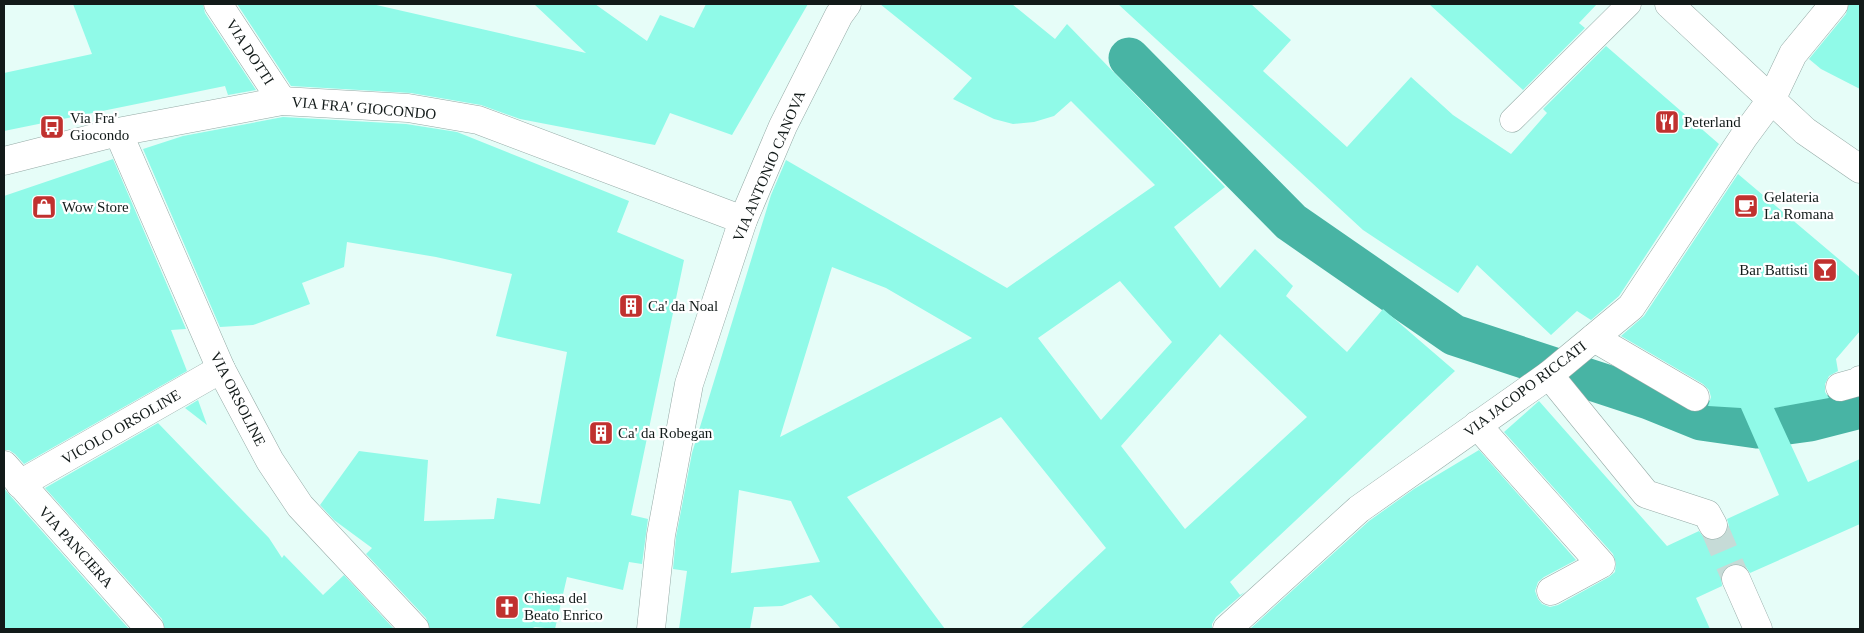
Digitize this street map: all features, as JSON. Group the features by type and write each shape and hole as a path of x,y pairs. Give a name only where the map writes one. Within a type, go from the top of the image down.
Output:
{"street":[{"name":"VIA DOTTI","path":"218,4 282,101"},
{"name":"VIA ANTONIO CANOVA","path":"650,629 661,535 689,384 743,220 783,126 839,16 847,4"},
{"path":"1669,4 1805,130 1860,169"},
{"name":"VIA JACOPO RICCATI","path":"1227,629 1359,509 1549,374 1631,307 1742,138 1771,100 1793,54 1834,4"},
{"name":"VIA FRA' GIOCONDO","path":"4,161 118,132 282,101 408,108 478,120 743,220"},
{"name":"VIA ORSOLINE","path":"118,132 222,369 270,461 300,506 415,629"},
{"path":"1594,338 1695,397"},
{"name":"VICOLO ORSOLINE","path":"12,474 222,369"},
{"path":"1549,374 1646,494 1707,514 1713,525"},
{"path":"1477,425 1601,564 1551,591"},
{"name":"VIA PANCIERA","path":"12,474 150,629"},
{"path":"1736,579 1758,629"}],"lane":[{"path":"1512,120 1629,4"}],"building":[{"path":"73,4 203,4 205,13 256,90 228,95 225,86 4,131 4,73 92,54"},
{"path":"237,4 372,4 586,53 534,4 595,4 647,41 660,15 694,28 706,4 808,4 732,135 670,113 655,145 520,119 481,105 411,93 291,86"},
{"path":"880,4 1012,4 1055,39 1067,24 1225,187 1174,227 1220,288 1255,249 1293,286 1286,296 1347,352 1383,309 1455,371 1230,582 1240,595 1245,592 1216,617 1212,624 1212,629 1020,629 1106,548 1001,417 847,497 945,629 841,629 811,595 782,606 754,607 750,629 679,629 687,571 673,569 676,537 692,453 771,195 786,160 1007,288 1155,185 1071,101 1054,116 1034,122 1013,124 994,119 953,99 972,78","holes":["832,267 886,288 972,338 780,437","1120,281 1172,342 1101,420 1038,338","1220,334 1307,417 1185,529 1121,446","739,490 791,501 820,562 731,573"]},
{"path":"1118,4 1251,4 1291,40 1263,71 1347,147 1411,77 1453,115 1511,154 1547,113 1543,109 1606,46 1719,144 1619,296 1591,320 1577,311 1551,335 1477,265 1458,293 1363,230"},
{"path":"1429,4 1597,4 1579,23 1585,28 1523,90"},
{"path":"1849,4 1860,4 1860,89 1821,69 1809,59 1846,14"},
{"path":"283,117 406,124 457,132 629,201 617,232 684,260 631,515 648,519 642,564 629,562 623,590 567,577 555,629 535,627 530,629 430,629 426,618 366,554 372,548 334,520 320,505 359,451 428,460 424,521 494,519 497,498 540,504 567,352 496,336 512,274 436,257 347,242 344,267 302,283 310,304 253,325 220,327 143,149 183,136"},
{"path":"113,159 186,329 171,330 187,371 24,464 15,454 9,450 4,450 4,196"},
{"path":"1738,174 1860,277 1860,331 1836,359 1838,371 1829,376 1825,384 1825,392 1829,398 1774,408 1808,482 1860,459 1860,524 1750,573 1746,567 1738,564 1729,565 1723,570 1721,577 1722,586 1696,598 1710,629 1250,629 1369,521 1414,489 1479,450 1576,560 1538,582 1535,591 1542,604 1550,607 1558,605 1609,577 1615,572 1616,563 1613,554 1504,432 1539,401 1667,546 1699,531 1705,539 1712,541 1720,539 1727,533 1729,526 1727,519 1779,495 1741,408 1708,406 1711,397 1709,390 1703,384 1621,336 1644,316"},
{"path":"198,400 207,425 185,408"},
{"path":"158,423 269,538 282,558 284,555 323,595 344,575 394,629 165,629 162,619 45,488"},
{"path":"4,488 7,492 129,629 4,629"}],"waterway":[{"path":"1129,58 1291,222 1454,335 1649,399 1701,420 1757,428 1810,421 1860,408"}],"tunnel":[{"path":"1713,525 1736,579"}],"place":[{"name":"Peterland","path":"1667,122"},
{"name":"Via Fra' Giocondo","path":"52,127"},
{"name":"Gelateria La Romana","path":"1746,206"},
{"name":"Wow Store","path":"44,207"},
{"name":"Bar Battisti","path":"1825,270"},
{"name":"Ca' da Noal","path":"631,306"},
{"name":"Ca' da Robegan","path":"601,433"},
{"name":"Chiesa del Beato Enrico","path":"507,607"}]}
